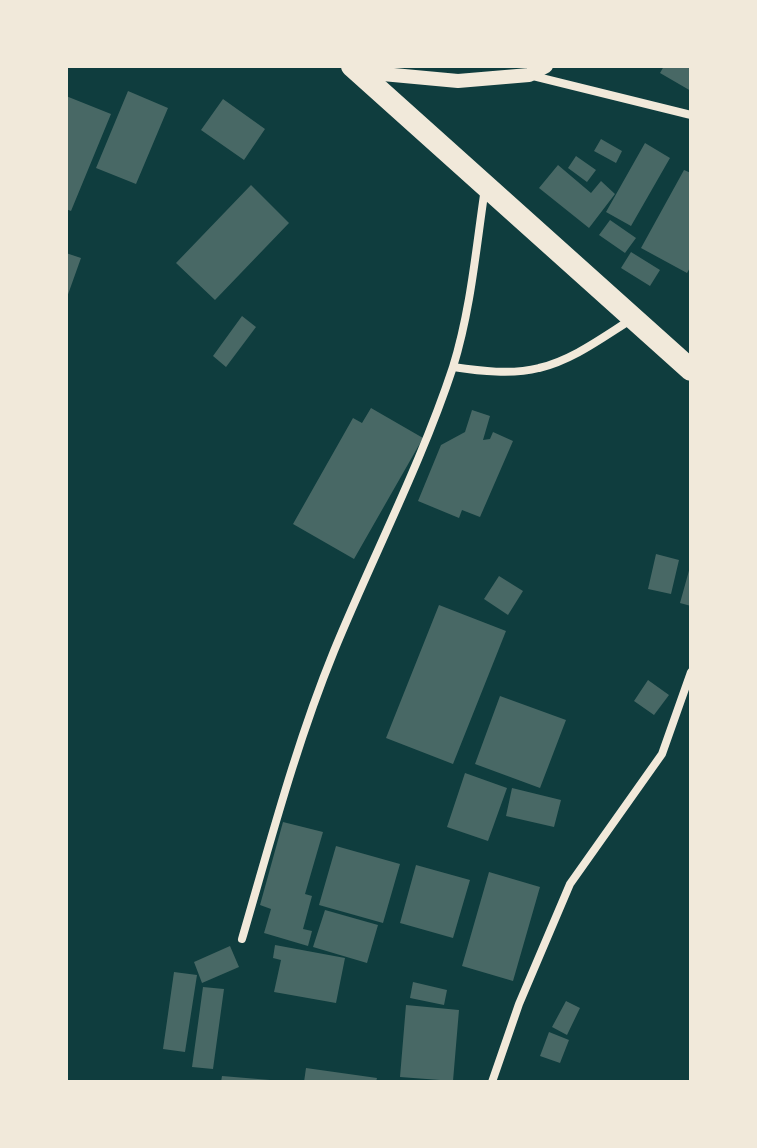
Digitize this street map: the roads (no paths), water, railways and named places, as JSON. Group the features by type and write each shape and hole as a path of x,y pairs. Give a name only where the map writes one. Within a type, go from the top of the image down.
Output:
{"highway":[{"path":"355,69 691,370"}],"street":[{"path":"529,75 546,66"},
{"path":"355,69 458,81 529,75 691,115"},
{"path":"242,939 283,797 333,654 416,462 453,367 468,309 485,188"},
{"path":"453,367 476,370 539,368 577,353 632,318"},
{"path":"492,1082 519,1004 570,884 662,754 691,672"}]}
